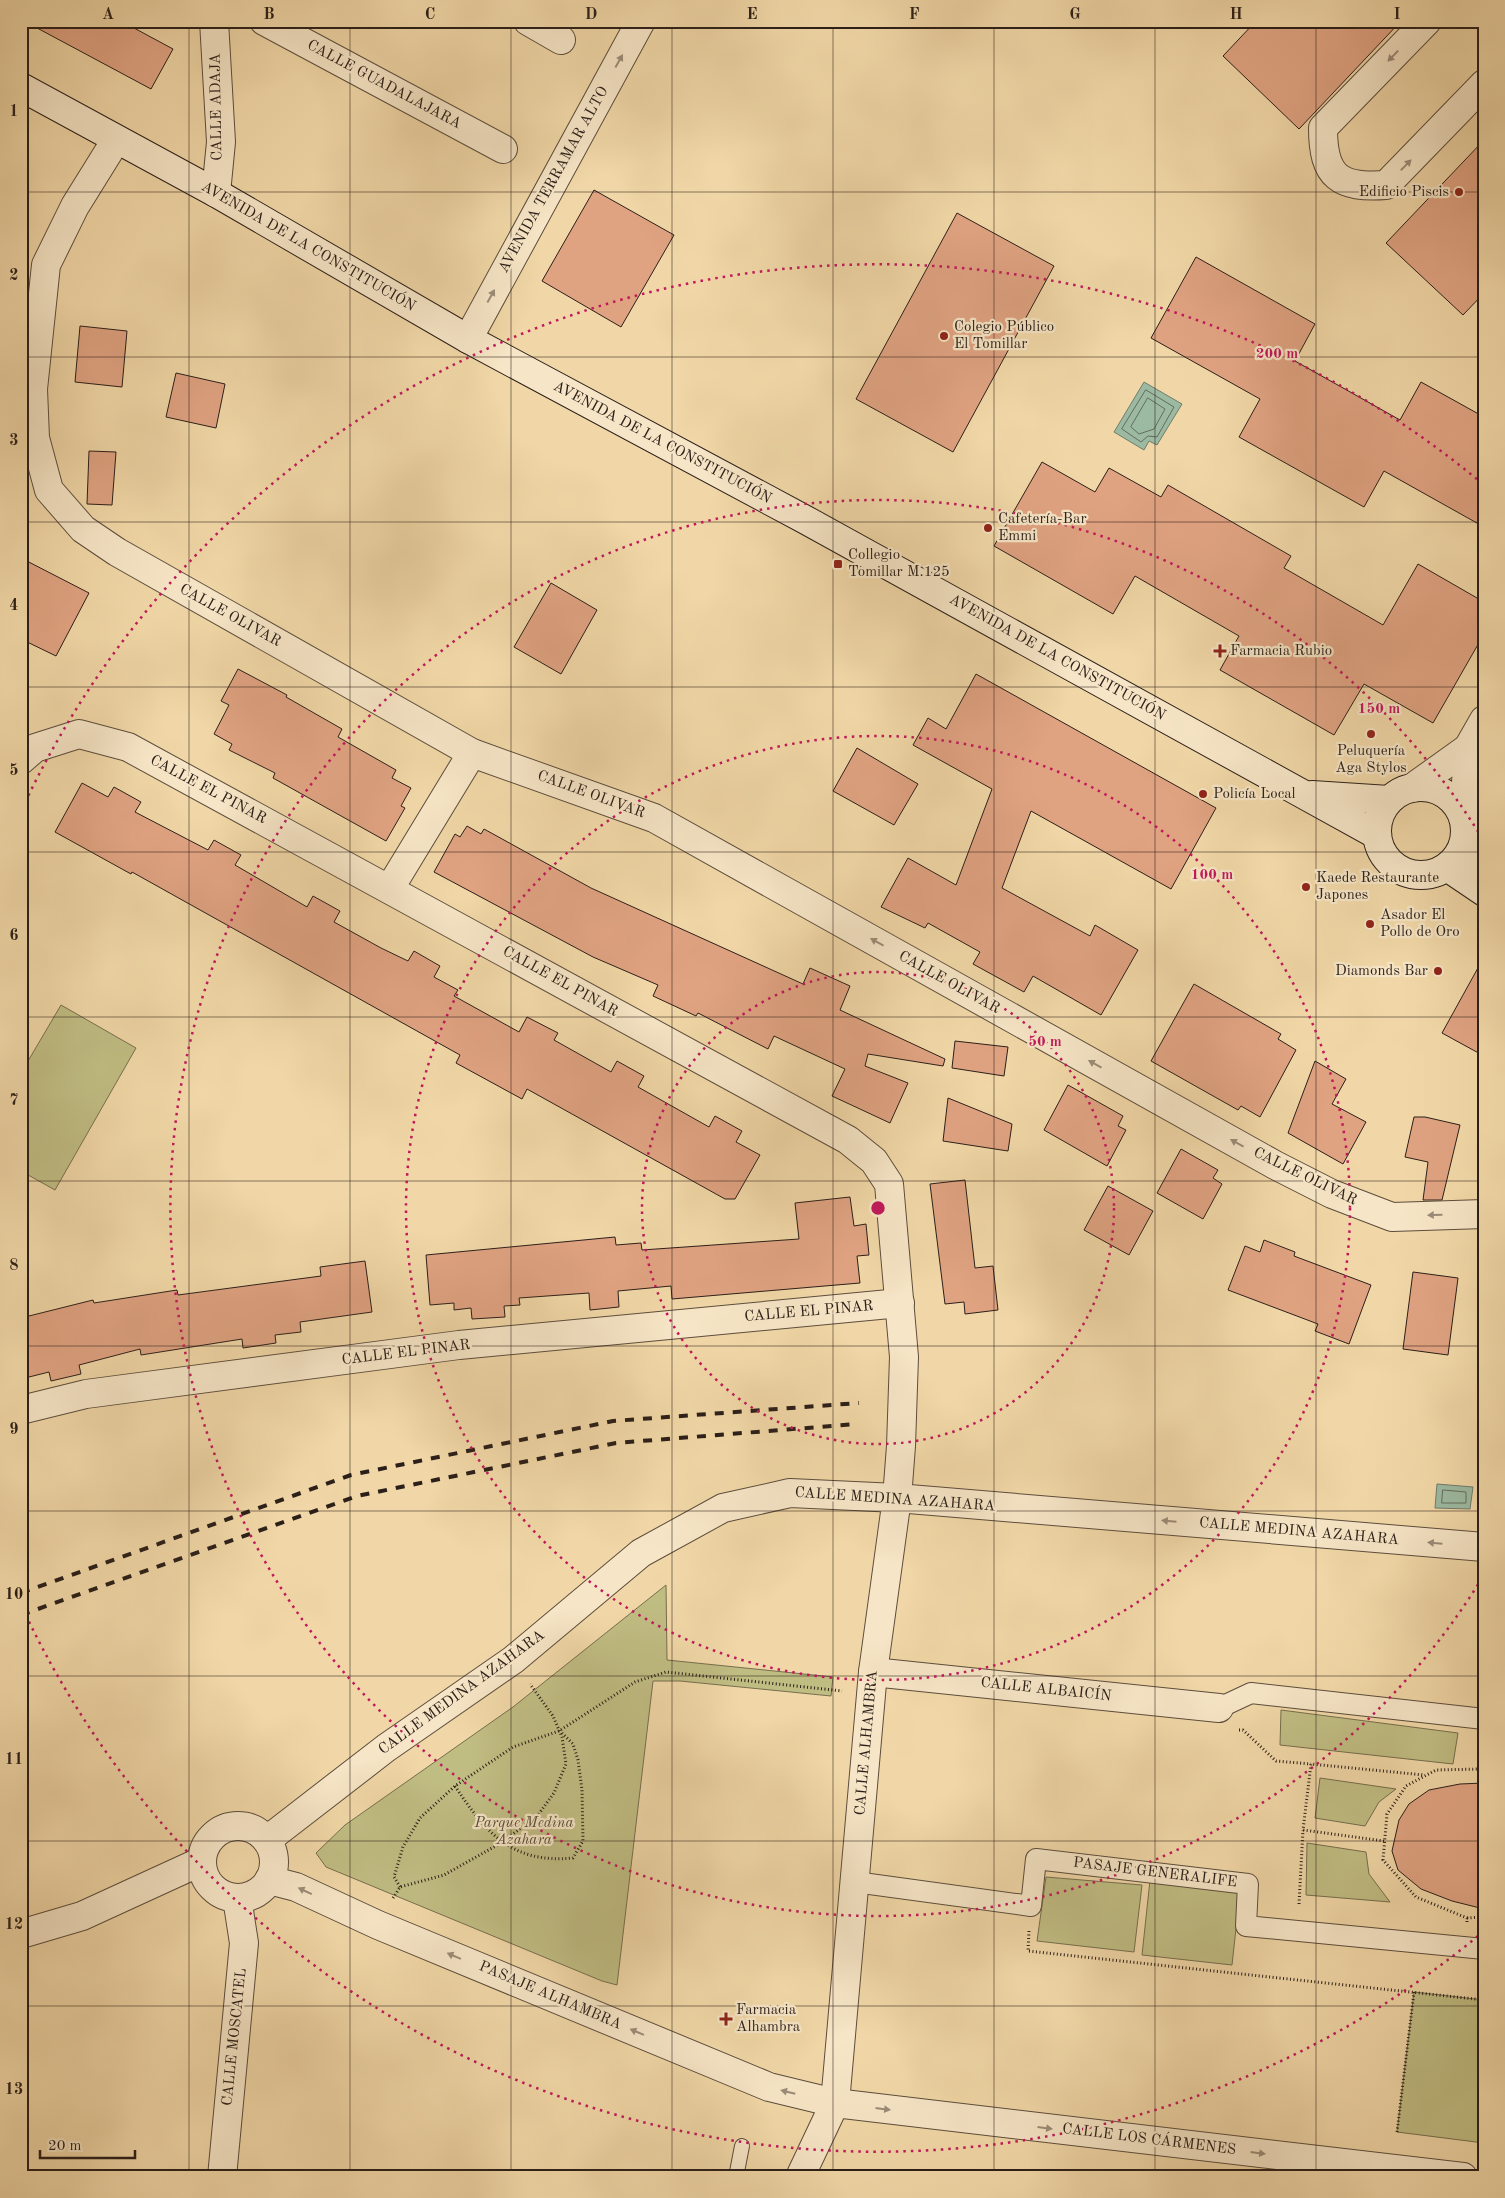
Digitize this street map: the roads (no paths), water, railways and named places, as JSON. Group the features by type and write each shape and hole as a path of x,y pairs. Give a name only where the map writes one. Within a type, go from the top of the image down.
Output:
{"street":[{"name":"CALLE ADAJA","path":"214,21 221,142 216,193"},
{"name":"CALLE GUADALAJARA","path":"264,21 503,149"},
{"path":"528,21 561,40"},
{"name":"AVENIDA TERRAMAR ALTO","path":"468,339 641,21"},
{"path":"1427,21 1323,128 1323,144 1330,167 1344,183 1363,187 1386,185 1484,84"},
{"name":"AVENIDA DE LA CONSTITUCIÓN","path":"21,87 216,193 468,339 804,519 1377,835"},
{"name":"CALLE OLIVAR","path":"116,140 75,206 46,265 33,389 35,438 49,490 84,529 117,552 472,753 654,818 1266,1160 1332,1194 1392,1217 1484,1214"},
{"path":"1468,748 1464,830 1458,856 1447,867 1433,874 1417,876 1402,872 1390,862 1381,850 1377,835 1381,813 1401,794 1468,748 1484,720"},
{"name":"CALLE EL PINAR","path":"21,760 35,748 79,734 128,747 390,888 848,1140 874,1161 889,1184 900,1303 459,1345 86,1394 21,1410"},
{"path":"390,888 472,753"},
{"path":"1401,794 1427,787 1441,792 1456,804 1464,830 1484,872"},
{"name":"AVENIDA DE LA CONSTITUCIÓN","path":"1305,794 1401,794"},
{"path":"1447,867 1484,892"},
{"name":"CALLE ALHAMBRA","path":"800,2177 835,2103 872,1683 897,1498 902,1446 904,1357 900,1303"},
{"name":"CALLE MEDINA AZAHARA","path":"267,1840 386,1748 513,1660 641,1553 724,1508 790,1493 897,1498 1484,1547"},
{"name":"CALLE ALBAICÍN","path":"872,1683 1218,1708"},
{"path":"1218,1708 1251,1693 1483,1729"},
{"path":"226,1827 249,1827 259,1832 267,1840 274,1860 269,1880 255,1893 237,1898 226,1896 212,1887 203,1872 202,1861 203,1850 208,1840 226,1827"},
{"name":"PASAJE GENERALIFE","path":"855,1882 1031,1906 1036,1859 1248,1884 1246,1926 1297,1929 1474,1948"},
{"path":"21,1934 82,1916 202,1861"},
{"name":"PASAJE ALHAMBRA","path":"269,1880 296,1887 378,1925 769,2087 835,2103"},
{"name":"CALLE MOSCATEL","path":"222,2177 244,1944 237,1898"},
{"name":"CALLE LOS CÁRMENES","path":"835,2103 1463,2177"}],"lane":[{"path":"736,2177 742,2146"}],"water":[{"path":"1144,382 1182,404 1157,445 1149,441 1144,450 1114,432"},
{"path":"1437,1484 1473,1487 1470,1509 1435,1508"}],"railway":[{"path":"21,1593 351,1475 613,1421 859,1403"},
{"path":"21,1615 357,1496 616,1443 857,1424"}],"place":[{"name":"Edificio Piscis","path":"1459,192"},
{"name":"Colegio Público El Tomillar","path":"944,336"},
{"name":"Cafetería-Bar Emmi","path":"988,528"},
{"name":"Collegio Tomillar M.125","path":"838,564"},
{"name":"Farmacia Rubio","path":"1220,651"},
{"name":"Peluquería Aga Stylos","path":"1371,734"},
{"name":"Policía Local","path":"1203,794"},
{"name":"Kaede Restaurante Japones","path":"1306,887"},
{"name":"Asador El Pollo de Oro","path":"1370,924"},
{"name":"Diamonds Bar","path":"1438,971"},
{"name":"Farmacia Alhambra","path":"726,2019"}],"park label":[{"name":"Parque Medina Azahara","path":"524,1832"}]}
